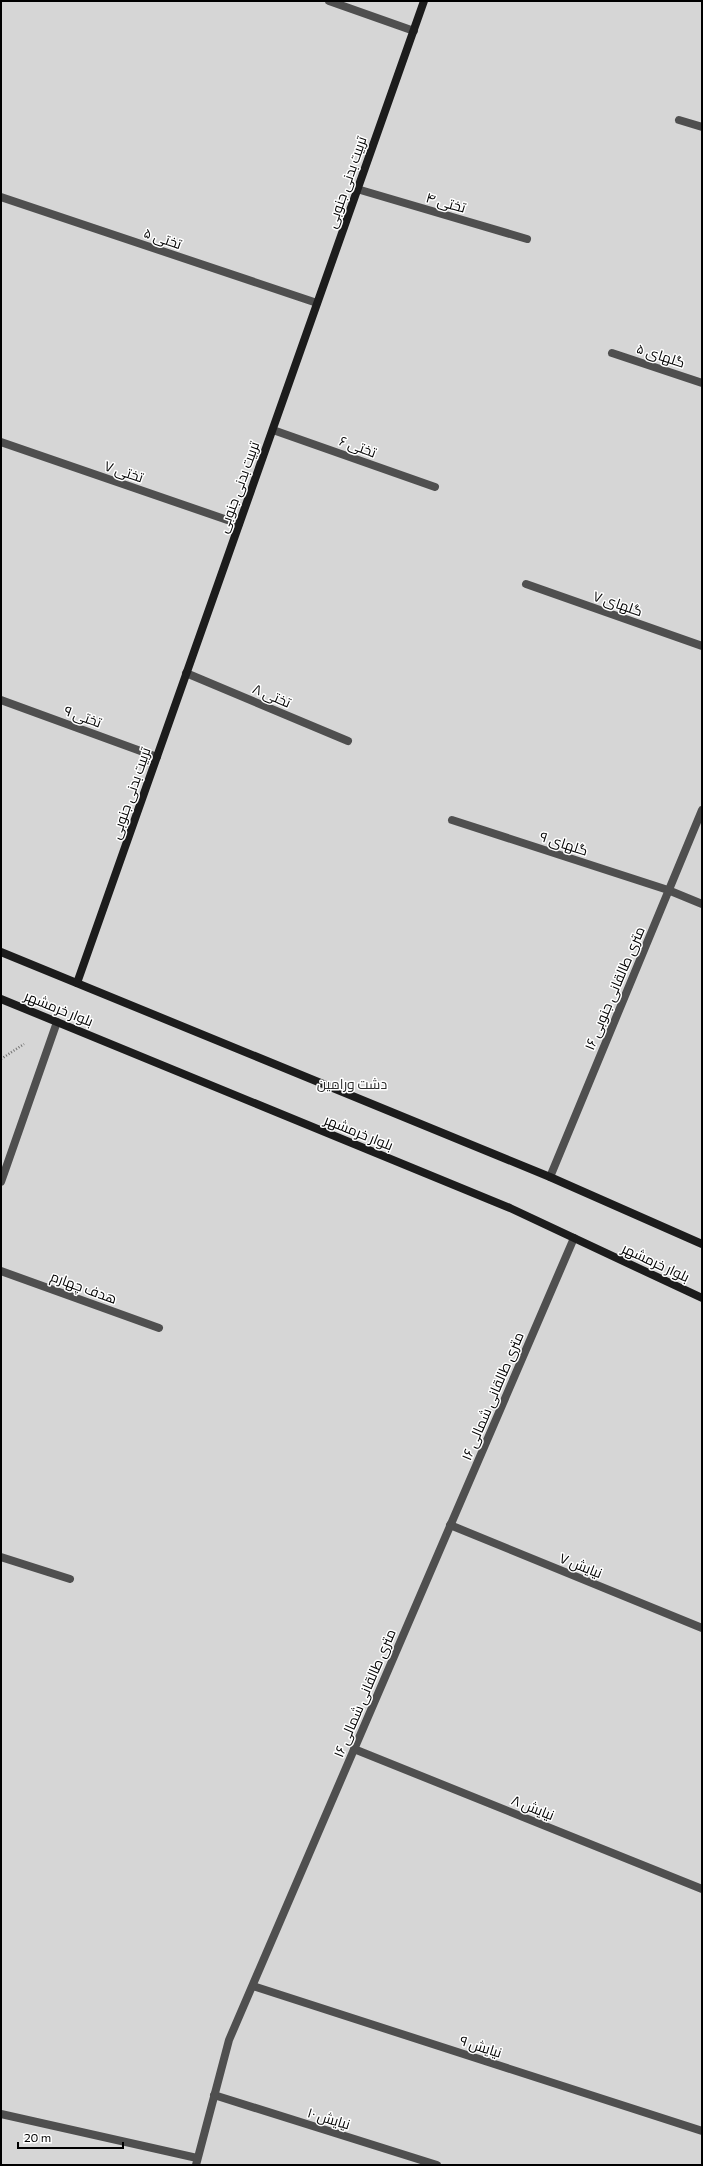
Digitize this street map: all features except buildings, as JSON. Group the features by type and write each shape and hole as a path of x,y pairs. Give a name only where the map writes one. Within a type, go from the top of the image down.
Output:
{"main road":[{"name":"تربیت بدنی جنوبی","path":"77,983 424,1"},
{"path":"1,952 550,1177 702,1244"},
{"name":"بلوار خرمشهر","path":"1,999 510,1208 702,1298"}],"street":[{"path":"329,1 414,31"},
{"path":"679,120 702,127"},
{"name":"تختی ۴","path":"357,189 527,240"},
{"name":"تختی ۵","path":"1,197 317,303"},
{"name":"گلهای ۵","path":"612,353 702,383"},
{"name":"تختی ۶","path":"273,430 435,488"},
{"name":"تختی ۷","path":"1,442 239,524"},
{"name":"گلهای ۷","path":"526,584 702,646"},
{"name":"تختی ۸","path":"186,673 348,741"},
{"name":"تختی ۹","path":"1,700 157,757"},
{"name":"۱۶ متری طالقانی جنوبی","path":"550,1177 702,810"},
{"name":"گلهای ۹","path":"452,820 668,890 702,904"},
{"path":"1,1182 57,1022"},
{"name":"۱۶ متری طالقانی شمالی","path":"197,2161 229,2040 574,1238"},
{"name":"هدف چهارم","path":"1,1271 158,1328"},
{"name":"نیایش ۷","path":"450,1525 702,1628"},
{"path":"1,1557 70,1578"},
{"name":"نیایش ۸","path":"354,1749 702,1889"},
{"name":"نیایش ۹","path":"253,1986 702,2131"},
{"name":"نیایش ۱۰","path":"214,2095 437,2165"},
{"path":"1,2114 197,2161"}],"green space":[{"name":"دشت ورامین","path":"1,1 702,1 702,2165 1,2165"}]}
